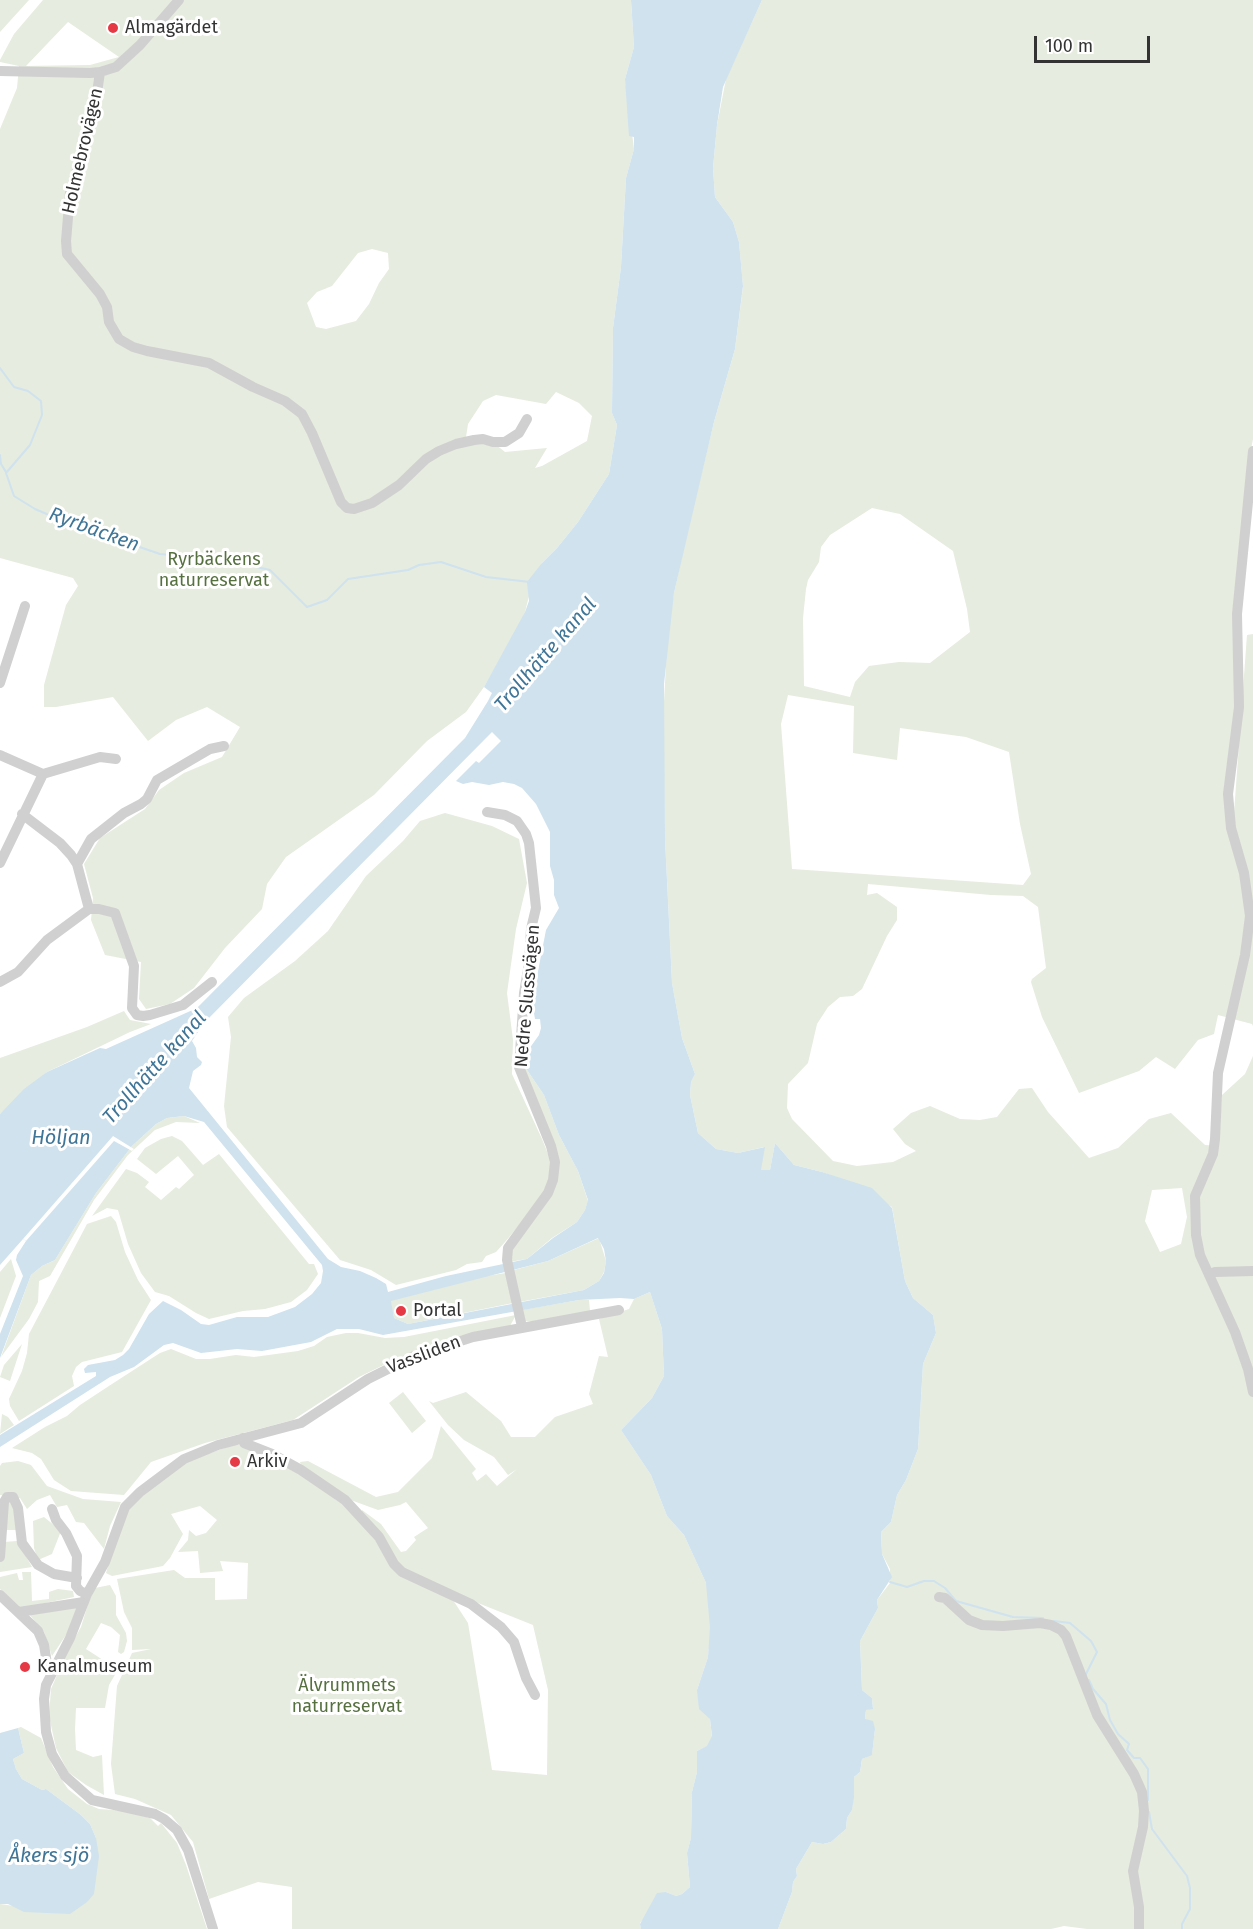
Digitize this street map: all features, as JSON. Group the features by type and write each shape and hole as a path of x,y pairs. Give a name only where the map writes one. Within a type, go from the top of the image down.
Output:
{"street":[{"path":"0,71 100,72 116,67 141,45 179,0"},
{"name":"Holmebrovägen","path":"100,72 94,114 70,193 67,254 100,294 107,307 113,332 126,344 147,351 209,363 285,401 302,414 341,502 348,508 354,509 383,496 399,485 426,459 439,451 474,440 505,442 519,433 527,419"},
{"path":"1253,451 1238,614 1239,707 1228,794 1231,828 1244,873 1250,916 1245,955 1223,1043 1218,1073 1215,1139 1212,1154 1197,1191 1196,1235 1200,1254 1235,1332 1248,1369 1253,1392"},
{"path":"0,683 25,606"},
{"path":"77,864 91,838 147,799 157,780 210,749 224,746"},
{"path":"0,755 43,774 100,757 116,759"},
{"path":"0,863 43,774"},
{"name":"Nedre Slussvägen","path":"487,812 505,815 517,822 526,834 529,843 536,908 531,929 524,993 519,1068 551,1146 555,1162 552,1186 508,1248 507,1260 522,1327"},
{"path":"22,814 60,843 77,864 89,909"},
{"path":"0,982 18,972 47,940 89,909 99,909 115,913 134,966 132,1008 137,1015 150,1015 183,1005 212,982"},
{"path":"1209,1275 1215,1272 1253,1271"},
{"name":"Vassliden","path":"213,1929 185,1844 177,1830 155,1814 92,1800 72,1784 58,1767 52,1754 44,1717 46,1685 70,1638 85,1598 99,1575 122,1513 131,1499 184,1459 218,1445 301,1423 368,1379 414,1356 473,1337 619,1310"},
{"path":"243,1438 244,1443 272,1454 301,1470 345,1500 379,1537 394,1564 402,1572 471,1604 509,1634 535,1695"},
{"path":"0,1557 4,1502 7,1497 13,1497 18,1508 22,1543 38,1565 54,1574 99,1575"},
{"path":"19,1612 85,1598 76,1587 77,1556 66,1533 56,1521 52,1509"},
{"path":"0,1595 38,1631 44,1645 48,1670 52,1672"},
{"path":"939,1597 945,1598 969,1620 982,1625 1040,1623 1051,1625 1061,1630 1066,1636 1097,1714 1134,1774 1142,1792 1143,1827 1133,1871 1139,1907 1139,1929"}],"green space":[{"path":"0,0 29,0 0,32"},
{"name":"Ryrbäckens naturreservat","path":"43,0 631,0 634,47 625,79 634,149 626,178 621,267 613,328 612,413 617,425 609,474 578,522 542,563 519,626 484,687 466,712 427,741 374,795 286,857 267,884 262,909 225,948 194,988 170,1004 146,1009 139,999 141,962 105,955 91,920 93,898 84,864 100,838 145,809 159,790 184,773 222,757 240,727 207,707 176,720 148,741 113,697 44,707 44,685 66,605 78,586 73,578 0,558 0,129 17,88 19,66 0,62 0,60 14,34","holes":["68,22 119,57 90,65 26,66","372,249 388,253 389,269 369,304 356,321 326,329 316,327 307,303 317,292 332,286 358,253","556,392 579,403 592,416 587,441 542,466 535,468 547,448 505,452 495,444 466,437 468,424 483,401 496,395 546,404"]},
{"path":"762,0 1253,0 1253,439 1247,469 1237,706 1226,794 1234,813 1247,635 1253,634 1253,1026 1218,1015 1214,1034 1198,1040 1175,1069 1156,1057 1139,1071 1079,1093 1042,1017 1031,982 1046,968 1038,907 1023,896 868,884 867,895 877,893 897,907 897,920 862,989 853,996 840,997 828,1007 817,1024 808,1063 788,1084 787,1108 792,1119 833,1161 857,1166 893,1162 916,1151 905,1144 893,1129 911,1113 930,1106 960,1119 980,1120 997,1117 1019,1089 1032,1088 1048,1112 1089,1158 1118,1148 1149,1119 1171,1113 1205,1145 1218,1146 1222,1095 1245,1074 1253,1056 1253,1929 1087,1929 1064,1926 1051,1929 778,1929 797,1876 796,1869 812,1842 823,1844 831,1842 846,1829 847,1818 852,1810 854,1777 860,1772 862,1759 872,1754 875,1729 865,1719 866,1710 873,1708 872,1698 862,1690 860,1641 878,1608 877,1600 890,1583 890,1569 882,1554 881,1532 891,1522 897,1495 906,1480 918,1449 923,1364 936,1333 933,1315 913,1298 905,1281 892,1207 841,1179 794,1165 775,1143 770,1170 760,1170 764,1147 738,1153 716,1149 698,1133 690,1095 691,1082 695,1074 682,1038 672,983 665,839 663,721 668,627 674,593 714,422 735,349 743,287 739,242 733,222 715,197 713,168 717,125 726,79","holes":["872,508 900,514 953,551 970,632 930,663 899,662 869,666 855,682 850,697 804,686 803,618 808,580 819,562 821,547 830,535","788,695 854,706 853,753 897,760 900,728 966,737 1009,752 1020,824 1031,874 1023,885 792,869 781,724","1182,1188 1187,1217 1181,1244 1160,1252 1145,1221 1152,1190"]},
{"path":"445,813 492,826 519,839 527,883 516,929 507,993 513,1040 512,1074 551,1161 549,1182 540,1200 505,1242 496,1252 486,1256 482,1262 467,1264 456,1270 396,1285 371,1270 340,1260 227,1127 224,1106 231,1037 228,1017 244,998 295,961 328,931 366,876 403,841 420,821"},
{"path":"124,1011 130,1020 151,1024 47,1072 0,1114 0,1058 87,1027"},
{"path":"523,1064 544,1095 559,1135 578,1171 588,1201 577,1222 552,1238 527,1259 509,1262 507,1255 554,1174"},
{"path":"184,1116 200,1123 176,1122 155,1130 128,1155 94,1200 50,1276 39,1281 38,1302 29,1319 1,1357 31,1275 42,1266 55,1260 96,1193 132,1146 156,1124 167,1118"},
{"path":"172,1136 182,1141 203,1165 219,1154 309,1264 314,1264 318,1274 307,1290 291,1302 209,1319 169,1296 155,1292 141,1273 128,1244 118,1210 107,1208 92,1216 126,1169 137,1173 149,1182 145,1187 161,1200 176,1187 179,1189 194,1175 178,1156 156,1174 137,1159 145,1148"},
{"path":"111,1216 116,1222 125,1252 138,1280 151,1300 122,1352 82,1362 76,1367 72,1376 74,1386 19,1421 10,1406 9,1399 22,1371 29,1334 87,1224"},
{"path":"599,1238 606,1261 599,1281 584,1290 519,1302 510,1271 548,1261"},
{"path":"11,1259 16,1276 0,1318 0,1272"},
{"path":"506,1273 513,1303 408,1324 394,1318 390,1300 480,1277"},
{"name":"Älvrummets naturreservat","path":"650,1292 662,1329 664,1376 652,1398 621,1430 651,1475 667,1516 684,1535 713,1602 708,1657 697,1690 710,1719 712,1737 708,1746 697,1751 697,1772 692,1792 691,1838 687,1853 690,1887 676,1896 666,1892 640,1923 641,1929 292,1929 292,1887 258,1882 209,1899 193,1842 171,1815 135,1799 115,1794 111,1764 117,1686 132,1653 151,1649 132,1650 132,1628 124,1612 117,1579 174,1570 185,1578 215,1578 215,1600 247,1599 248,1563 220,1561 223,1571 200,1573 198,1551 178,1552 188,1540 189,1530 196,1536 206,1533 217,1520 200,1506 171,1514 183,1534 163,1566 112,1576 106,1573 121,1524 131,1505 185,1462 236,1444 259,1452 324,1488 336,1500 344,1504 376,1541 389,1564 451,1597 468,1623 492,1770 547,1775 548,1690 533,1625 401,1568 362,1514 362,1510 381,1524 401,1552 406,1551 416,1540 414,1537 428,1528 406,1502 378,1510 348,1499 302,1468 300,1462 308,1461 376,1497 398,1492 432,1458 441,1426 476,1469 472,1473 477,1481 486,1474 497,1486 517,1469 508,1475 494,1457 464,1440 448,1425 429,1401 433,1403 466,1392 501,1421 511,1437 535,1437 555,1417 593,1404 589,1394 599,1356 608,1357 599,1319 629,1309 634,1299"},
{"path":"589,1300 590,1311 540,1322 524,1321 521,1310"},
{"path":"516,1315 510,1326 460,1336 400,1357 359,1377 293,1420 205,1443 151,1462 124,1495 71,1491 54,1480 41,1459 32,1453 12,1448 67,1416 80,1405 160,1353 171,1349 196,1359 236,1355 254,1357 298,1351 314,1346 327,1337 346,1333 385,1338 404,1337"},
{"path":"22,1344 10,1381 0,1377 4,1365"},
{"path":"403,1392 426,1421 412,1433 389,1403"},
{"path":"2,1414 8,1417 14,1425 0,1434"},
{"path":"18,1461 31,1465 47,1486 83,1499 121,1502 110,1526 104,1549 84,1523 76,1522 67,1505 57,1507 50,1495 37,1500 27,1509 20,1498 0,1495 0,1466 2,1463"},
{"path":"8,1500 13,1501 17,1530 6,1530"},
{"path":"44,1517 61,1531 52,1554 38,1560 34,1548 33,1521"},
{"path":"17,1541 32,1567 0,1572 4,1542"},
{"path":"22,1572 31,1572 32,1601 49,1599 49,1592 58,1589 73,1591 74,1597 21,1608 0,1589 0,1577 17,1573 19,1580 23,1580"},
{"path":"110,1585 116,1596 116,1615 126,1633 127,1641 124,1652 121,1654 118,1652 120,1635 111,1627 101,1623 86,1649 106,1662 116,1673 109,1685 105,1708 76,1708 75,1729 76,1750 93,1757 102,1755 104,1795 68,1772 56,1748 49,1716 51,1689 81,1627 95,1588"},
{"path":"79,1605 68,1632 52,1656 44,1632 29,1614"},
{"path":"21,1727 41,1738 53,1767 68,1789 87,1804 99,1809 127,1811 150,1818 158,1826 161,1823 177,1843 207,1929 0,1929 0,1904 14,1906 96,1838 90,1824 81,1815 46,1789 42,1790 22,1779 13,1759 24,1753 18,1728"}],"water":[{"path":"631,0 762,0 723,87 717,125 713,168 715,197 733,222 739,242 743,286 735,349 714,422 674,593 664,684 665,839 672,983 682,1038 695,1074 691,1082 690,1095 698,1133 716,1149 738,1153 765,1147 761,1170 770,1170 775,1143 794,1165 872,1188 892,1208 905,1281 913,1298 933,1315 936,1333 923,1364 918,1449 906,1480 897,1495 891,1522 881,1532 882,1554 892,1577 877,1600 878,1608 860,1641 862,1690 872,1698 873,1709 866,1710 865,1719 873,1721 875,1729 872,1755 862,1759 860,1772 854,1777 852,1810 847,1818 846,1829 831,1842 823,1844 812,1842 796,1869 797,1876 778,1929 641,1929 640,1924 657,1893 666,1892 676,1896 690,1887 687,1853 691,1838 692,1792 697,1772 697,1751 707,1746 712,1736 710,1719 699,1709 697,1690 708,1657 710,1627 706,1583 684,1535 667,1516 651,1475 621,1430 652,1398 664,1376 662,1329 650,1292 634,1299 579,1300 383,1335 359,1329 337,1329 311,1342 262,1351 237,1349 201,1353 173,1343 164,1345 134,1367 110,1377 0,1447 0,1435 96,1376 96,1372 85,1373 84,1369 88,1365 115,1360 123,1355 129,1349 149,1314 163,1301 201,1324 209,1325 237,1317 268,1317 295,1307 312,1294 321,1283 322,1265 204,1122 184,1116 167,1118 156,1124 132,1146 96,1193 55,1260 42,1266 31,1275 0,1358 0,1334 23,1276 16,1260 17,1255 26,1241 23,1239 0,1265 0,1114 24,1089 47,1072 100,1048 106,1049 197,1008 465,738 488,701 492,693 484,687 525,612 529,601 527,582 578,522 609,474 617,425 612,413 613,328 621,267 626,178 634,149 634,137 629,136 625,79 634,47","holes":["492,732 501,741 479,763 476,761 456,781 463,784 472,782 489,785 503,782 522,788 536,804 550,832 550,866 554,880 554,895 559,908 546,930 532,1002 535,1019 540,1019 541,1028 539,1035 524,1056 523,1064 544,1095 559,1135 578,1171 588,1200 577,1222 527,1259 446,1276 388,1292 386,1284 376,1278 360,1271 341,1267 328,1259 189,1088 193,1071 202,1062 197,1057 192,1041 204,1023","598,1238 604,1249 606,1261 604,1273 599,1281 584,1290 408,1324 394,1318 391,1301 548,1261"]},
{"name":"Åkers sjö","path":"18,1728 24,1753 13,1759 22,1779 42,1790 46,1789 81,1815 90,1824 96,1838 99,1856 94,1894 70,1914 24,1912 8,1904 0,1904 0,1733"}],"pier":[{"path":"113,1136 134,1149 132,1151 114,1141 26,1241 23,1239"}],"waterway":[{"name":"Ryrbäcken","path":"0,368 14,387 28,391 41,401 42,415 30,445 6,473 14,496 35,509 63,521 160,554 229,561 270,570 307,607 327,600 348,579 408,570 419,565 441,562 486,577 530,582"},
{"name":"Ryrbäcken","path":"0,455 1,464 6,472"},
{"path":"890,1582 907,1587 924,1581 934,1581 945,1588 956,1601 1013,1617 1043,1618"},
{"path":"1054,1621 1070,1623 1091,1641 1097,1652 1086,1674"},
{"path":"1089,1680 1093,1689 1106,1704 1110,1720 1118,1734 1129,1744 1127,1750 1134,1758 1140,1758 1148,1769 1148,1800"},
{"path":"1149,1812 1152,1829 1187,1876 1190,1888 1190,1909 1182,1924 1182,1929"}],"place":[{"name":"Almagärdet","path":"113,28"},
{"name":"Portal","path":"401,1311"},
{"name":"Arkiv","path":"235,1462"},
{"name":"Kanalmuseum","path":"25,1667"}],"water label":[{"name":"Trollhätte kanal","path":"546,655"},
{"name":"Trollhätte kanal","path":"155,1068"},
{"name":"Höljan","path":"61,1138"}]}
